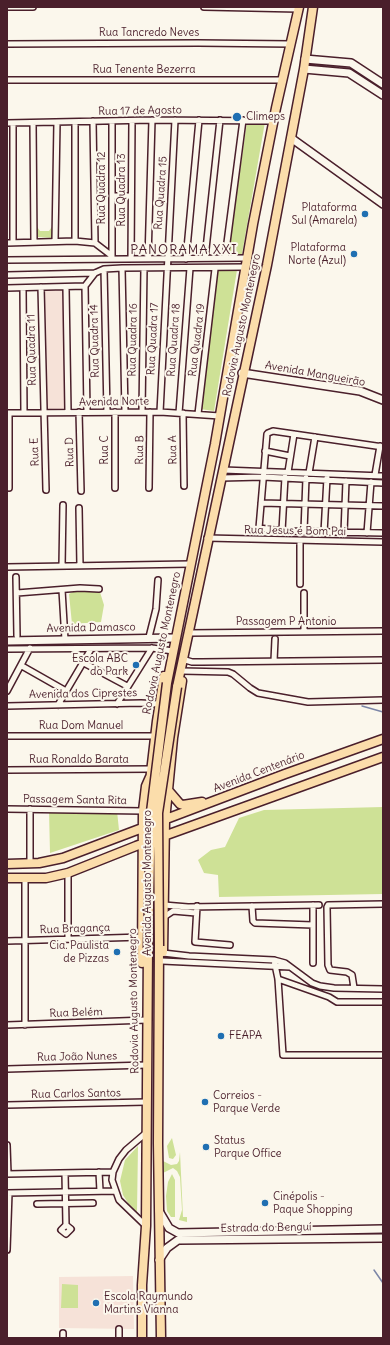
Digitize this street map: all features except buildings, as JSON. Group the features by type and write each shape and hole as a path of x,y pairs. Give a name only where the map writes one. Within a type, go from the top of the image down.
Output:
{"main road":[{"name":"Rodovia Augusto Montenegro","path":"162,1336 159,1260 159,1002 162,996 161,954 164,917 163,858 167,793 182,680 182,659 189,633 207,538 222,474 242,373 267,265 304,69 313,7"},
{"name":"Rodovia Augusto Montenegro","path":"142,1338 142,1285 146,1226 147,1019 143,1015 142,844 146,786 150,773 159,704 166,667 171,659 173,651 220,416 273,121 298,8"},
{"name":"Avenida Augusto Montenegro","path":"147,1019 151,812 171,659"},
{"name":"Avenida Augusto Montenegro","path":"159,1002 161,954 158,813 177,687 181,670"},
{"name":"Avenida Centenário","path":"7,864 30,864 63,858 383,739"},
{"path":"7,878 46,878 68,873 142,844 383,757"},
{"path":"150,773 146,813 150,818 160,817 167,793 176,802 183,805 213,802"},
{"path":"164,849 178,832"},
{"path":"143,864 146,853 151,848 158,848 161,850 163,858"}],"street":[{"path":"7,7 33,7"},
{"path":"204,7 298,8"},
{"name":"Rua Tancredo Neves","path":"7,44 198,42 291,44"},
{"path":"305,59 352,63 383,84"},
{"path":"304,69 349,73 383,95"},
{"name":"Rua Tenente Bezerra","path":"7,80 281,80"},
{"path":"148,259 152,120"},
{"name":"Rua 17 de Agosto","path":"10,123 152,120 273,121"},
{"name":"Rua Quadra 15","path":"167,268 175,120"},
{"path":"186,258 199,120"},
{"path":"205,258 220,120"},
{"path":"225,258 243,120"},
{"path":"93,121 95,243"},
{"name":"Rua Quadra 12","path":"112,121 112,257"},
{"name":"Rua Quadra 13","path":"132,121 132,259"},
{"path":"54,242 56,122"},
{"path":"75,122 75,241"},
{"path":"10,123 13,243"},
{"path":"33,123 34,242"},
{"path":"291,138 383,204"},
{"path":"112,196 132,196"},
{"path":"7,242 75,241 95,243 112,257"},
{"path":"7,260 112,257 132,259 248,258"},
{"path":"7,275 95,273 104,269 122,268 215,269 246,267"},
{"path":"122,268 125,412"},
{"name":"Rua Quadra 16","path":"142,412 144,268"},
{"name":"Rua Quadra 17","path":"160,412 167,268"},
{"name":"Rua Quadra 18","path":"181,413 190,268"},
{"name":"Rua Quadra 14","path":"104,269 107,412"},
{"name":"Rua Quadra 19","path":"198,414 215,269"},
{"path":"87,412 85,286 95,273"},
{"path":"7,288 66,288 85,286"},
{"name":"Rua Quadra 11","path":"41,287 44,413"},
{"path":"23,288 24,413"},
{"path":"66,288 68,412"},
{"name":"Avenida Mangueirão","path":"242,373 360,392 383,400"},
{"name":"Rua D","path":"79,412 81,491"},
{"name":"Rua C","path":"115,412 115,488"},
{"name":"Rua B","path":"149,488 150,412"},
{"name":"Avenida Norte","path":"8,413 160,412 220,416"},
{"path":"8,413 9,488"},
{"name":"Rua E","path":"44,413 46,490"},
{"name":"Rua A","path":"181,413 184,486"},
{"path":"375,475 381,447 273,431 267,434 259,528 282,531 383,534"},
{"path":"288,472 294,434"},
{"path":"309,473 315,437"},
{"path":"265,451 290,456"},
{"path":"222,474 263,470 383,476"},
{"path":"324,533 327,473"},
{"path":"222,474 383,483"},
{"path":"282,531 285,477"},
{"path":"304,532 306,478"},
{"path":"344,533 346,481"},
{"path":"367,533 371,482"},
{"path":"261,503 383,506"},
{"path":"62,566 63,505"},
{"path":"79,508 80,566"},
{"name":"Rua Jesus é Bom Pai","path":"207,538 383,542"},
{"path":"300,541 300,584"},
{"path":"7,567 190,564"},
{"path":"16,577 17,636"},
{"path":"149,637 156,609 158,580"},
{"path":"17,593 80,588 99,589"},
{"path":"62,590 65,640"},
{"path":"304,593 304,632"},
{"name":"Passagem P Antonio","path":"189,633 383,631"},
{"name":"Avenida Damasco","path":"7,641 149,637 175,638"},
{"path":"274,662 275,639"},
{"path":"7,691 22,666 30,648"},
{"path":"117,704 152,648"},
{"name":"Avenida Damasco","path":"7,649 152,648 173,651"},
{"path":"58,705 91,649"},
{"path":"182,659 192,662 383,660"},
{"path":"82,662 127,686"},
{"path":"192,662 192,672"},
{"path":"228,672 229,662"},
{"path":"22,666 66,691"},
{"path":"181,670 192,672 228,672 258,693 308,702 383,700"},
{"name":"Avenida dos Ciprestes","path":"7,706 159,704"},
{"name":"Rua Dom Manuel","path":"7,736 155,736"},
{"name":"Rua Ronaldo Barata","path":"7,770 150,773"},
{"name":"Passagem Santa Rita","path":"7,809 144,811"},
{"path":"30,809 30,864"},
{"path":"68,873 68,939"},
{"path":"25,878 25,1025"},
{"path":"354,988 352,975 348,972 330,970 328,965 327,906 383,904"},
{"path":"164,905 173,909 196,913"},
{"path":"164,917 173,909 197,906 316,905 313,925 313,963"},
{"path":"197,906 195,942 230,944"},
{"path":"252,906 253,921 256,923 313,925"},
{"name":"Rua Bragança","path":"7,941 143,937"},
{"path":"161,954 274,960 285,963 312,983 320,986 334,988 383,989"},
{"path":"161,954 290,967"},
{"path":"274,960 278,979 283,1055 383,1055"},
{"path":"278,979 329,997 337,1002 383,1002"},
{"name":"Rua Belém","path":"7,1026 147,1019"},
{"name":"Rua João Nunes","path":"7,1069 147,1065"},
{"name":"Rua Carlos Santos","path":"7,1105 146,1102"},
{"path":"146,1133 126,1150 119,1159 113,1172 112,1180 115,1191 125,1207 146,1226"},
{"path":"7,1145 8,1174 113,1172"},
{"path":"99,1172 100,1191"},
{"path":"66,1173 66,1225"},
{"path":"7,1250 8,1193 115,1191"},
{"path":"37,1204 94,1203"},
{"path":"159,1211 166,1225 172,1231 171,1237 174,1242 167,1248 159,1260"},
{"name":"Estrada do Benguí","path":"174,1242 178,1240 333,1234 383,1229"},
{"name":"Estrada do Benguí","path":"172,1231 187,1233 333,1234 383,1238"},
{"path":"119,1338 120,1330"}],"shaded area":[{"path":"42,289 65,289 67,411 45,413"},
{"name":"Escola Raymundo Martins Vianna","path":"133,1276 134,1329 59,1328 59,1277"}],"green space":[{"path":"247,122 265,122 242,254 228,255"},
{"path":"55,222 55,238 38,237 36,235 35,224 40,231 49,231"},
{"path":"237,270 214,411 200,409 216,271"},
{"path":"80,588 99,589 104,605 101,622 72,624 69,594"},
{"path":"383,807 383,894 219,897 218,875 204,873 198,860 211,850 225,847 239,818 264,810"},
{"path":"49,810 117,811 119,830 50,853"},
{"path":"172,1138 176,1155 173,1159 169,1158 167,1146"},
{"path":"138,1146 137,1212 128,1203 123,1195 120,1181 125,1160"},
{"path":"180,1152 183,1217 187,1217 187,1222 179,1220 182,1210 180,1177 177,1171 173,1168 163,1173 163,1161 171,1165 177,1164 179,1161"},
{"path":"172,1174 175,1180 175,1217 171,1217 167,1211 166,1196 168,1182"},
{"path":"62,1284 78,1285 78,1308 61,1308"}],"waterway":[{"path":"362,706 383,712"},
{"path":"374,1270 383,1283"}],"place":[{"name":"Climeps","path":"237,117"},
{"name":"Plataforma Sul (Amarela)","path":"365,214"},
{"name":"Plataforma Norte (Azul)","path":"354,254"},
{"name":"Escola ABC do Park","path":"136,665"},
{"name":"Cia. Paulista de Pizzas","path":"117,952"},
{"name":"FEAPA","path":"221,1036"},
{"name":"Correios - Parque Verde","path":"205,1102"},
{"name":"Status Parque Office","path":"206,1147"},
{"name":"Cinépolis - Paque Shopping","path":"265,1203"},
{"name":"Escola Raymundo Martins Vianna","path":"96,1303"}],"district":[{"name":"PANORAMA XXI","path":"184,250"}]}
